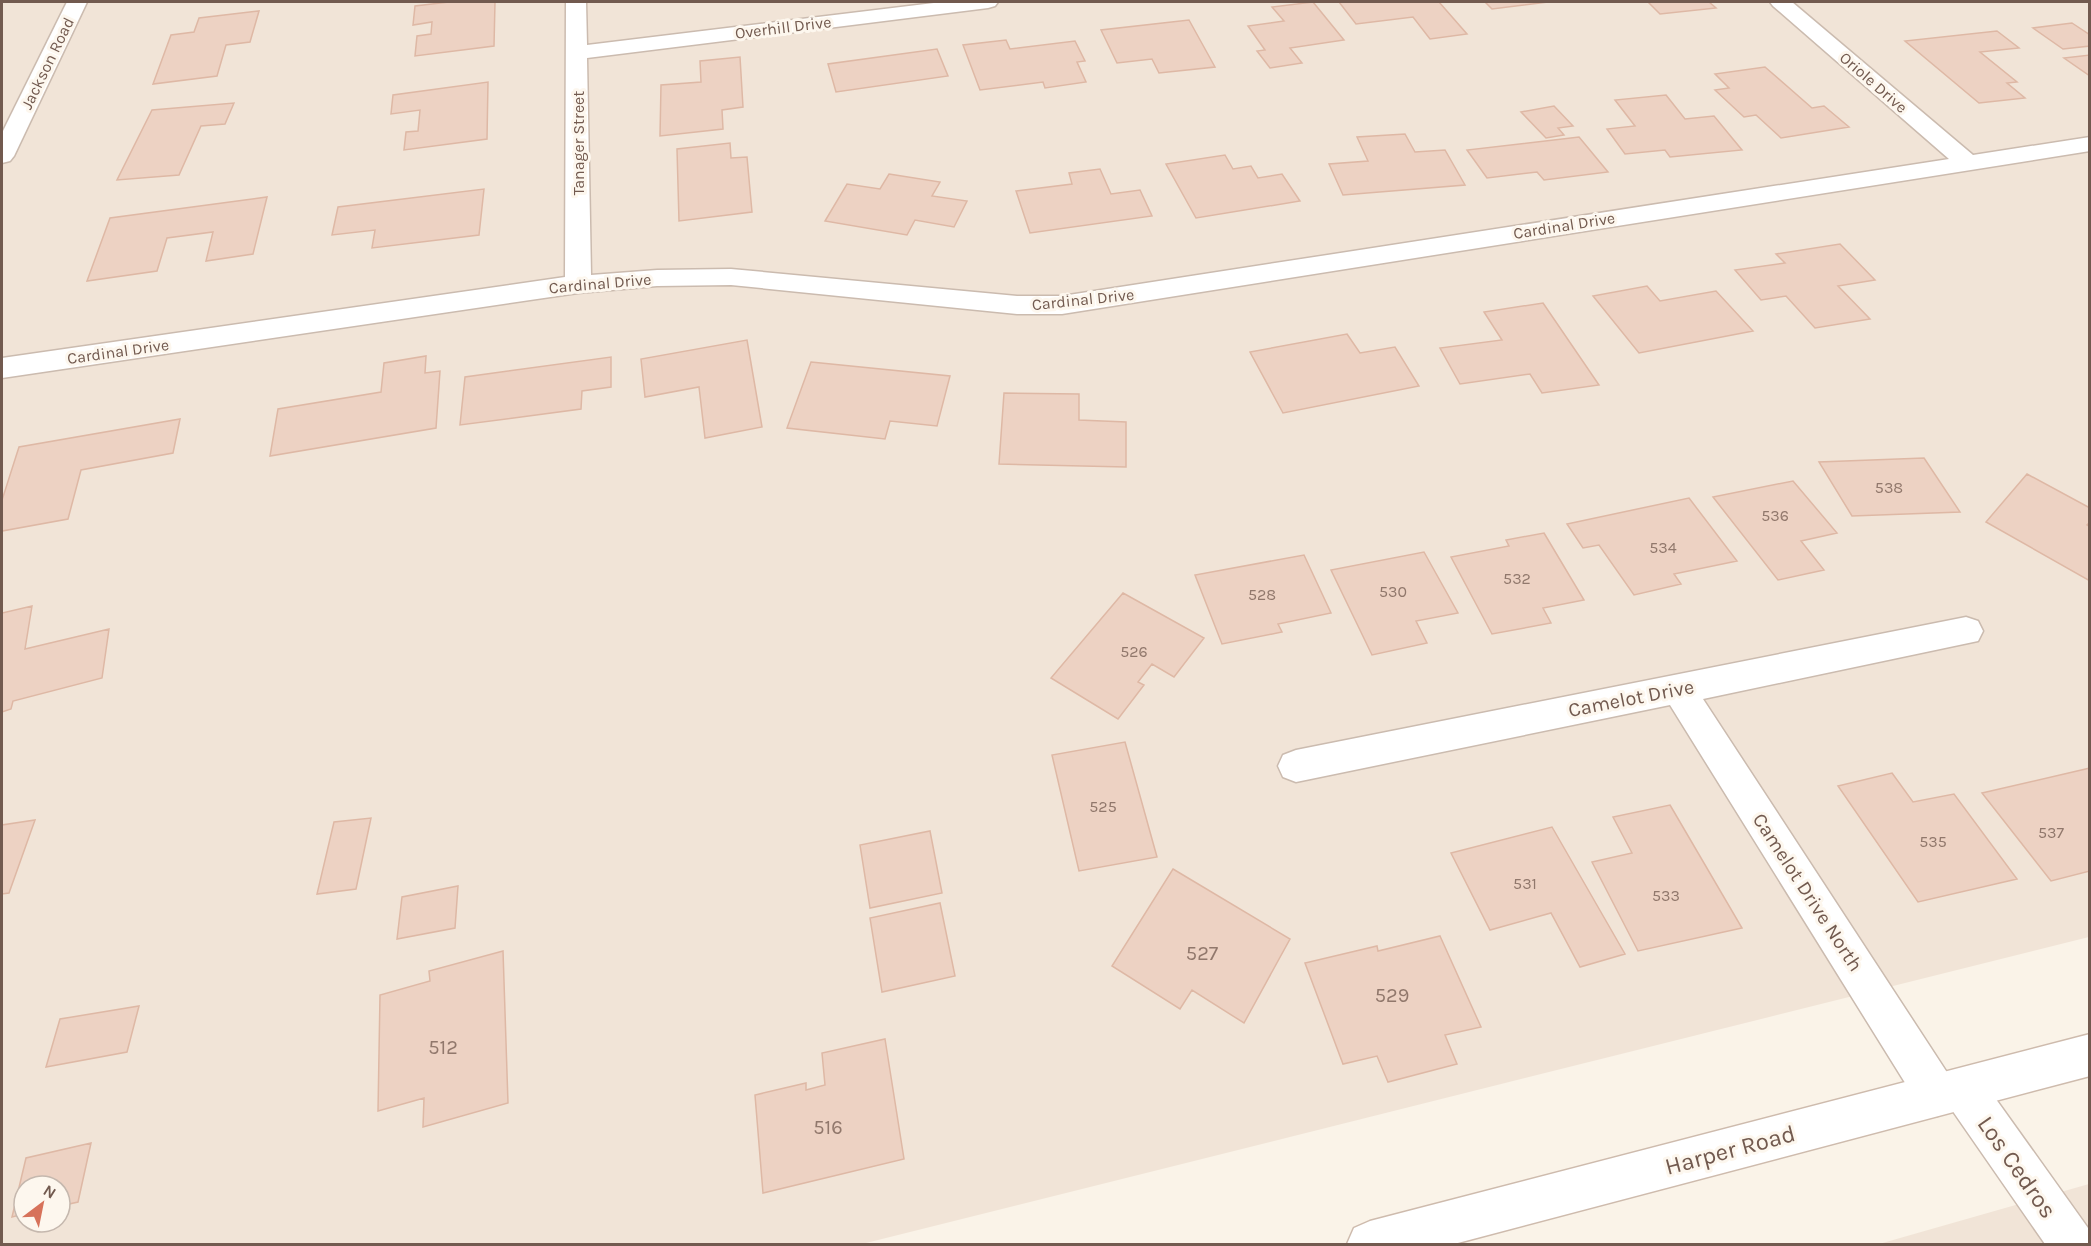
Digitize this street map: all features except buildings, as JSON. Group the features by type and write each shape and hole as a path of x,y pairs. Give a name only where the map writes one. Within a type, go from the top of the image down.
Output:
{"street":[{"name":"Jackson Road","path":"2,156 77,2"},
{"name":"Tanager Street","path":"576,2 578,284"},
{"name":"Overhill Drive","path":"578,53 988,2"},
{"name":"Oriole Drive","path":"1780,2 1968,163"},
{"name":"Cardinal Drive","path":"2,368 578,284 657,278 731,277 1017,305 1062,305 2090,144"},
{"name":"Camelot Drive","path":"1296,766 1966,631"},
{"name":"Camelot Drive North","path":"1678,689 1950,1092"},
{"name":"Harper Road","path":"1370,1245 2090,1055"},
{"name":"Los Cedros","path":"1950,1092 2072,1245"}],"shaded area":[{"path":"2,2 2089,2 2089,937 862,1244 2,1244"},
{"path":"2089,1184 2089,1244 1879,1244"}]}
